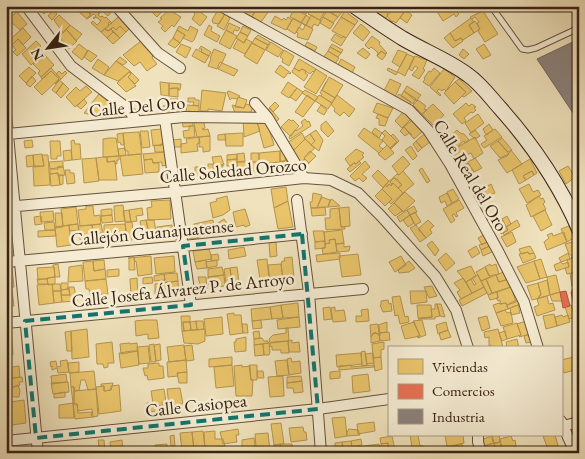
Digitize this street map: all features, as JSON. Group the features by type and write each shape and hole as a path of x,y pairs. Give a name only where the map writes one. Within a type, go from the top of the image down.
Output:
{"main road":[{"path":"354,6 403,38 442,58 482,87 517,128 544,164 556,182 579,229"}],"street":[{"path":"26,6 71,66 127,108 137,122"},
{"path":"116,6 158,53 180,68"},
{"name":"Calle Real del Oro","path":"221,6 409,110 428,130 493,243 524,302 537,346"},
{"path":"255,103 268,118 304,178"},
{"path":"6,114 10,206 20,260 38,453"},
{"name":"Calle Del Oro","path":"8,134 184,117 268,118"},
{"path":"165,119 191,305"},
{"name":"Calle Soledad Orozco","path":"10,206 176,192 304,178 330,180 358,193 435,276 456,310 467,346"},
{"path":"297,200 309,293 321,453"},
{"name":"Callejón Guanajuatense","path":"6,262 302,234"},
{"name":"Calle Josefa Álvarez P. de Arroyo","path":"6,323 363,289"},
{"name":"Calle Casiopea","path":"6,441 318,409 388,399"},
{"path":"575,453 562,424 579,422"},
{"path":"478,436 481,453"}],"lane":[{"path":"491,6 522,49 536,48 579,28"}],"highlighted area":[{"path":"302,234 318,409 36,438 25,321 191,305 183,246"}],"building: Viviendas":[{"path":"47,6 49,9 44,14 36,7"},
{"path":"86,6 100,6 95,10 99,13 98,15 106,17 112,23 109,22 109,25 101,32 91,23 93,21 97,25 101,21 96,17 93,18 96,16 94,14 87,19 91,14 82,9"},
{"path":"100,6 108,6 112,11 108,16 102,11 99,14 95,10"},
{"path":"153,6 161,6 164,9 157,17 150,10"},
{"path":"246,6 255,11 252,17 242,12"},
{"path":"256,6 265,6 269,11 261,22 252,17 255,11 252,9"},
{"path":"294,6 306,6 310,8 306,14"},
{"path":"312,6 320,6 318,10 324,13 320,20 308,14"},
{"path":"320,6 329,6 325,13 318,10"},
{"path":"332,6 339,6 344,10 338,17 332,13 335,9"},
{"path":"395,6 401,6 406,10 396,23 392,22 387,16"},
{"path":"441,6 458,6 460,10 457,12 459,14 456,17 454,14 443,21 436,10"},
{"path":"82,9 91,14 87,19 79,12"},
{"path":"196,9 207,17 200,26 192,19 195,14 193,12"},
{"path":"294,9 306,15 301,23 290,17"},
{"path":"382,9 388,14 385,20 376,13"},
{"path":"53,10 57,14 52,20 48,16"},
{"path":"169,10 181,17 174,27 172,25 165,32 161,28 163,26 158,22"},
{"path":"218,10 225,14 219,24 213,23 212,20"},
{"path":"405,10 412,15 407,23 400,18"},
{"path":"327,11 338,17 333,23 323,17"},
{"path":"345,11 358,21 355,25 341,17"},
{"path":"483,11 498,34 485,42 478,31 480,29 477,23 479,22 475,17 472,19 470,17"},
{"path":"17,12 27,24 20,30 8,19"},
{"path":"225,14 230,18 224,30 217,26"},
{"path":"59,15 70,25 63,33 54,20"},
{"path":"306,15 310,18 306,25 301,23"},
{"path":"311,15 321,21 318,26 314,24 312,28 306,25"},
{"path":"275,16 282,20 284,18 286,20 288,17 292,20 286,30 271,23"},
{"path":"118,17 129,29 126,32 120,26 116,30 113,27 108,31 105,29"},
{"path":"323,17 334,23 330,29 320,23"},
{"path":"341,17 355,25 346,38 332,31"},
{"path":"293,18 302,23 295,34 287,29"},
{"path":"471,18 474,22 469,25 474,33 463,40 461,38 455,41 450,33"},
{"path":"475,21 480,29 474,33 469,25"},
{"path":"229,23 240,28 238,31 234,30 233,34 226,30"},
{"path":"302,23 313,29 308,40 297,37 298,33 296,32 299,27 303,30 305,26"},
{"path":"361,24 370,32 363,41 353,33"},
{"path":"70,25 82,34 76,41 66,29"},
{"path":"209,25 212,27 211,31 220,36 217,42 204,35"},
{"path":"120,26 126,32 120,38 111,29 113,27 116,30"},
{"path":"179,26 188,31 190,26 198,30 192,42 183,38 185,35 177,30"},
{"path":"243,26 251,30 248,36 240,32"},
{"path":"23,28 31,37 23,45 18,39 12,45 8,41"},
{"path":"66,29 77,41 69,49 59,37"},
{"path":"105,29 109,31 111,29 113,32 107,38 101,32"},
{"path":"177,30 185,35 180,43 173,38"},
{"path":"226,30 237,36 230,49 219,43"},
{"path":"113,32 120,38 113,44 107,38"},
{"path":"240,32 248,36 244,43 236,38"},
{"path":"450,33 455,41 461,38 463,41 453,48 444,38"},
{"path":"335,34 346,38 341,46 331,40"},
{"path":"258,35 270,42 268,45 255,38"},
{"path":"372,36 380,42 379,44 386,54 381,51 377,56 378,53 375,50 371,47 369,49 365,45"},
{"path":"173,38 180,43 175,48 168,44"},
{"path":"255,38 268,45 265,50 252,43"},
{"path":"18,39 26,48 17,56 13,52 16,50 12,45"},
{"path":"238,39 244,43 246,39 252,42 245,54 233,48"},
{"path":"36,41 44,53 31,65 22,54"},
{"path":"141,41 153,55 152,58 157,64 147,71 140,62 134,66 123,55"},
{"path":"271,42 283,50 278,57 266,50"},
{"path":"307,42 317,47 315,51 305,46"},
{"path":"252,43 265,50 257,64 244,56"},
{"path":"79,44 88,51 82,60 72,52"},
{"path":"181,44 191,48 186,58 176,52"},
{"path":"332,44 343,50 341,53 330,47"},
{"path":"484,44 491,55 483,59 476,49"},
{"path":"201,46 211,52 209,56 201,52 202,49 199,49"},
{"path":"330,47 341,53 338,57 328,51"},
{"path":"363,48 370,54 366,59 357,53"},
{"path":"196,49 209,56 205,63 192,56"},
{"path":"214,49 226,54 217,69 208,66"},
{"path":"463,49 469,54 464,59 459,55"},
{"path":"88,50 97,56 91,62 84,57"},
{"path":"284,50 294,56 289,66 282,62 283,59 280,57"},
{"path":"398,50 407,53 400,67 392,62"},
{"path":"328,51 339,58 335,64 323,58"},
{"path":"381,51 386,55 382,60 377,56"},
{"path":"44,54 54,65 41,77 38,73 40,71 33,64"},
{"path":"407,54 414,57 405,76 398,72 396,75 387,70 388,68 397,72"},
{"path":"415,56 427,60 423,69 425,70 419,79 412,75 418,68 415,66 412,71 409,69"},
{"path":"120,57 127,62 123,65 116,61"},
{"path":"98,59 109,67 104,75 92,68"},
{"path":"299,59 316,69 314,72 310,74 302,69 299,71 294,68"},
{"path":"341,59 355,67 352,73 338,65"},
{"path":"116,61 130,71 118,81 104,75"},
{"path":"222,63 238,70 234,76 218,69"},
{"path":"280,65 291,73 288,73 284,78 275,72"},
{"path":"29,67 36,73 26,83 19,76"},
{"path":"51,68 61,79 55,84 59,79 51,71 42,79 41,77"},
{"path":"294,68 299,71 302,69 306,71 305,73 308,75 304,81 292,72"},
{"path":"434,68 440,73 429,86 423,82 424,78"},
{"path":"316,69 327,76 316,94 304,87"},
{"path":"444,69 455,77 446,91 439,89 437,91 440,96 430,87"},
{"path":"51,71 59,79 42,95 34,87"},
{"path":"59,71 62,74 65,71 67,73 61,79 56,74"},
{"path":"130,71 139,80 135,84 128,77 131,74"},
{"path":"129,72 131,74 128,77 136,86 126,92 117,83"},
{"path":"32,76 36,81 30,87 26,84"},
{"path":"329,77 343,85 335,98 322,90"},
{"path":"390,79 401,84 395,97 384,91"},
{"path":"459,79 472,91 464,97 462,96 466,92 455,82"},
{"path":"59,80 63,83 56,93 52,90"},
{"path":"160,82 169,83 169,96 161,95"},
{"path":"288,82 297,88 289,98 281,93"},
{"path":"326,82 322,90 335,98 332,103 321,96 322,94 320,93"},
{"path":"455,82 466,92 454,104 444,93"},
{"path":"63,83 69,89 61,98 56,93"},
{"path":"169,83 181,84 180,90 178,88 169,89"},
{"path":"86,86 92,92 75,107 66,97 76,87 80,91"},
{"path":"407,86 421,95 416,101 404,91"},
{"path":"178,88 178,97 169,96 169,89"},
{"path":"297,88 303,92 296,101 290,97"},
{"path":"202,90 226,93 222,111 208,109 208,111 200,111"},
{"path":"305,90 318,97 315,101 302,93"},
{"path":"229,91 240,96 237,99 232,98 230,100 227,92"},
{"path":"404,91 416,99 413,104 401,96"},
{"path":"99,94 114,107 109,112 116,117 103,118 84,113"},
{"path":"399,94 411,102 409,105 396,98"},
{"path":"307,95 315,101 303,117 295,112"},
{"path":"319,95 332,103 328,109 315,101"},
{"path":"337,95 355,109 349,117 344,112 340,116 334,111 335,109 331,104"},
{"path":"238,97 247,100 244,108 235,107"},
{"path":"188,98 199,100 199,106 193,105 194,102 188,102"},
{"path":"84,99 87,103 81,109 77,106"},
{"path":"166,99 178,99 180,113 165,114 163,106 166,106"},
{"path":"418,100 426,106 424,109 427,110 422,114 413,105"},
{"path":"275,102 279,106 273,112 269,108"},
{"path":"377,103 393,108 388,118 373,112"},
{"path":"466,103 469,106 472,104 476,107 474,108 476,110 464,118 466,121 462,124 453,114"},
{"path":"246,104 253,106 250,115 235,113 232,105 244,108"},
{"path":"433,104 444,115 433,125 422,114"},
{"path":"187,105 199,106 199,112 186,111"},
{"path":"321,105 327,110 324,115 317,111"},
{"path":"114,107 125,116 116,117 109,112"},
{"path":"270,108 279,119 274,124 265,113"},
{"path":"403,112 411,119 402,128 395,121"},
{"path":"378,114 388,118 385,126 379,125 379,119 376,118"},
{"path":"478,114 484,123 471,133 465,123"},
{"path":"203,118 205,128 202,129 208,129 210,136 197,137 193,119"},
{"path":"243,118 256,119 260,131 244,137"},
{"path":"192,119 193,126 183,127 182,120"},
{"path":"289,119 299,126 290,136 281,127"},
{"path":"305,119 307,122 309,121 311,126 290,139 289,137 295,130 303,126 301,122"},
{"path":"412,120 423,131 414,139 404,127"},
{"path":"264,121 269,129 274,145 264,148 257,122"},
{"path":"326,121 334,131 328,137 321,130 321,125"},
{"path":"489,124 493,130 486,135 483,129"},
{"path":"189,126 194,126 195,137 184,138 183,131 189,130"},
{"path":"404,127 412,135 409,133 405,136 400,131"},
{"path":"364,128 383,141 379,146 383,149 379,153 358,136"},
{"path":"375,128 382,133 379,138 372,132"},
{"path":"163,129 165,144 153,146 151,130"},
{"path":"495,129 502,137 484,148 481,144 487,140 484,136"},
{"path":"316,130 323,140 319,151 311,145 315,141 310,134"},
{"path":"385,130 397,142 390,148 382,140 385,136 382,133"},
{"path":"457,130 469,140 465,143 464,141 457,147 449,137"},
{"path":"475,130 480,136 475,139 469,134"},
{"path":"140,131 148,131 150,147 142,148"},
{"path":"139,132 142,154 128,155 128,151 125,151 123,133"},
{"path":"123,133 124,145 121,145 120,142 118,143 117,134"},
{"path":"243,133 243,146 226,146 225,134"},
{"path":"302,133 305,139 294,150 287,143"},
{"path":"225,134 226,140 218,140 218,135"},
{"path":"310,134 315,141 311,145 304,138"},
{"path":"393,134 399,141 391,149 397,142 391,136"},
{"path":"424,134 430,142 422,148 416,141"},
{"path":"210,136 210,151 203,152 203,147 199,147 199,137"},
{"path":"199,137 198,151 181,153 181,144 187,143 186,139"},
{"path":"475,137 483,153 474,159 471,153 464,156 465,158 458,162 453,153 459,149 458,147"},
{"path":"116,138 119,156 103,157 103,139"},
{"path":"502,138 512,150 508,152 498,141"},
{"path":"181,139 181,147 173,147 172,140"},
{"path":"305,139 315,148 300,163 291,153"},
{"path":"32,140 33,147 25,148 24,141"},
{"path":"74,140 75,144 80,144 81,159 72,160 71,141"},
{"path":"50,141 60,141 61,156 57,156 57,159 51,159"},
{"path":"416,141 422,148 418,152 413,144"},
{"path":"498,141 509,154 500,158 490,146"},
{"path":"161,144 165,144 165,150 163,152 155,152 154,145 161,146"},
{"path":"387,145 394,153 385,160 378,154"},
{"path":"411,146 417,156 413,160 405,150"},
{"path":"125,148 126,155 119,156 118,149"},
{"path":"356,149 364,153 362,155 364,157 356,164 354,163 350,166 345,159"},
{"path":"71,150 72,160 64,161 63,151"},
{"path":"282,150 286,160 284,162 280,161 280,151"},
{"path":"511,150 522,164 507,173 498,160 507,156"},
{"path":"280,151 280,162 259,164 259,153"},
{"path":"310,151 316,156 309,163 304,158"},
{"path":"165,152 167,165 162,166 162,162 153,163 152,159 144,160 143,154"},
{"path":"244,153 245,161 237,162 237,154"},
{"path":"251,153 259,153 259,162 251,162"},
{"path":"42,154 44,166 34,167 33,155"},
{"path":"141,154 143,174 123,176 120,156"},
{"path":"237,154 237,159 227,160 227,155"},
{"path":"33,155 34,166 27,167 26,156"},
{"path":"42,155 48,155 50,185 34,186 33,166 44,166"},
{"path":"119,156 117,164 115,164 115,161 107,162 107,157"},
{"path":"221,156 224,165 214,165 212,157"},
{"path":"403,156 410,164 399,175 392,166"},
{"path":"107,157 107,162 115,161 117,180 99,180 96,158"},
{"path":"96,158 99,181 84,183 82,159"},
{"path":"465,158 468,162 475,158 482,168 474,172 468,163 461,167 458,162"},
{"path":"152,159 153,163 159,163 159,172 145,173 144,160"},
{"path":"237,159 237,166 227,166 227,160"},
{"path":"305,159 309,163 305,167 300,163"},
{"path":"530,159 537,173 534,175 532,171 526,174 523,176 526,180 519,184 512,170"},
{"path":"286,160 290,167 280,169 279,162"},
{"path":"63,161 63,167 50,169 49,162"},
{"path":"359,161 361,163 350,172 347,169 354,163 356,164"},
{"path":"365,161 370,167 362,174 367,178 363,182 359,178 355,181 350,176"},
{"path":"237,162 259,162 259,172 237,174"},
{"path":"468,163 474,172 467,176 461,167"},
{"path":"208,164 213,164 214,175 195,176 195,167 208,167"},
{"path":"213,165 223,165 222,172 214,172"},
{"path":"63,166 65,175 58,176 58,173 50,174 50,169 58,169 57,167"},
{"path":"230,166 237,166 237,171 230,172"},
{"path":"568,166 575,177 566,184 559,171"},
{"path":"422,168 430,181 427,183 419,170"},
{"path":"65,170 70,170 70,173 74,173 75,183 67,184"},
{"path":"378,170 389,181 383,188 372,176"},
{"path":"403,171 414,184 403,193 398,188 402,185 397,179 394,178 390,182 391,186 389,184 387,187 385,185 397,174 399,175"},
{"path":"532,171 534,175 526,180 523,176"},
{"path":"58,173 60,185 51,186 50,174"},
{"path":"59,175 63,175 63,184 60,185"},
{"path":"394,178 402,185 398,188 390,182"},
{"path":"393,183 403,193 391,204 389,202 392,199 382,189 385,185 387,187 389,184 391,186"},
{"path":"491,184 495,193 486,196 482,189"},
{"path":"529,184 533,192 538,190 541,195 527,203 519,189"},
{"path":"286,187 288,201 274,208 271,189"},
{"path":"481,187 486,195 481,197 477,190"},
{"path":"382,189 392,199 385,206 375,196"},
{"path":"453,189 459,199 452,203 447,192"},
{"path":"405,192 415,201 403,212 394,203"},
{"path":"313,193 322,195 317,208 311,208 310,202 312,202"},
{"path":"447,193 452,203 447,206 445,201 441,203 439,197"},
{"path":"227,196 230,210 223,215 213,218 210,203"},
{"path":"539,196 541,199 543,198 545,202 543,204 546,209 531,217 526,205"},
{"path":"322,197 330,200 328,207 317,208"},
{"path":"331,199 333,200 340,206 328,207"},
{"path":"170,200 171,219 148,220 147,208 152,207 151,201"},
{"path":"459,200 464,208 456,213 458,216 452,215 455,220 451,223 443,209"},
{"path":"288,201 293,227 278,229 274,208"},
{"path":"394,203 403,211 395,216 388,209"},
{"path":"123,205 125,221 115,222 114,206"},
{"path":"86,206 93,206 94,216 100,215 101,224 80,226 78,210 86,209"},
{"path":"414,206 417,212 410,215 407,210"},
{"path":"76,207 78,224 63,226 61,209"},
{"path":"325,207 326,215 312,216 311,208"},
{"path":"349,207 350,226 341,227 339,208"},
{"path":"142,208 143,215 136,216 137,221 131,222 129,210"},
{"path":"339,208 341,227 345,227 345,229 326,230 325,218 330,218 330,209"},
{"path":"112,209 112,215 101,216 101,210"},
{"path":"245,209 250,225 236,227 233,212"},
{"path":"129,210 131,222 125,222 123,211"},
{"path":"407,210 410,215 400,222 397,217"},
{"path":"545,210 552,225 541,231 533,216"},
{"path":"53,211 54,221 41,222 40,212"},
{"path":"415,212 421,222 415,225 410,215"},
{"path":"55,213 62,213 63,227 56,228"},
{"path":"112,215 113,222 102,223 101,216"},
{"path":"410,215 414,223 408,227 403,220"},
{"path":"41,216 42,224 35,225 34,217"},
{"path":"507,216 511,224 506,227 502,219"},
{"path":"224,219 230,228 221,234 215,225"},
{"path":"502,219 508,230 501,234 495,223"},
{"path":"146,220 154,220 157,237 150,238"},
{"path":"146,220 150,239 143,240 140,221"},
{"path":"213,220 214,225 208,230 196,232 194,224"},
{"path":"428,220 434,226 430,229 432,233 426,238 418,229"},
{"path":"517,220 520,226 504,235 503,233 508,230 506,227"},
{"path":"54,222 55,230 45,230 44,223"},
{"path":"125,222 132,222 134,239 131,239 131,241 127,241"},
{"path":"78,224 79,230 70,231 69,225"},
{"path":"101,224 103,233 93,234 92,225"},
{"path":"125,224 127,237 104,237 104,225"},
{"path":"69,225 71,245 57,247 55,227"},
{"path":"92,225 95,242 81,244 78,226"},
{"path":"172,225 173,237 158,238 157,227"},
{"path":"215,225 221,234 212,235 209,231"},
{"path":"416,225 426,238 420,242 410,228"},
{"path":"569,226 574,238 567,242 561,229"},
{"path":"195,229 198,238 190,239 188,231"},
{"path":"206,229 207,231 198,238 196,232"},
{"path":"55,230 56,236 38,237 38,231"},
{"path":"342,230 344,243 336,244 335,239 329,240 330,243 325,244 324,232"},
{"path":"313,231 324,231 325,241 315,242"},
{"path":"512,232 516,242 507,247 501,237"},
{"path":"564,232 567,242 547,250 544,242 549,238 547,235 552,233 553,236"},
{"path":"487,233 491,240 482,245 478,238"},
{"path":"335,239 337,252 323,254 322,248 325,248 325,244 330,243 329,240"},
{"path":"325,241 325,248 315,249 315,242"},
{"path":"432,241 439,250 435,256 427,245"},
{"path":"490,241 492,245 481,250 479,245"},
{"path":"575,241 579,249 579,256 571,258 572,256 569,254 565,244"},
{"path":"276,242 277,256 270,257 269,243"},
{"path":"344,243 344,247 350,246 349,251 337,252 336,244"},
{"path":"492,245 494,251 483,256 481,250"},
{"path":"476,246 480,253 472,258 468,251"},
{"path":"530,246 534,253 521,254 519,249"},
{"path":"244,247 246,256 229,259 228,250"},
{"path":"209,249 212,259 195,262 193,251"},
{"path":"528,252 529,254 534,253 536,258 523,263 519,254"},
{"path":"340,253 340,259 317,262 316,255"},
{"path":"446,253 455,263 446,271 438,260"},
{"path":"568,253 570,259 561,262 559,258"},
{"path":"218,254 219,260 211,261 211,255"},
{"path":"358,254 361,275 342,277 339,256"},
{"path":"151,256 152,274 138,276 134,257"},
{"path":"174,256 175,272 156,274 154,258"},
{"path":"401,256 406,265 395,272 389,262"},
{"path":"579,256 579,271 567,274 565,268 569,267 567,260"},
{"path":"134,257 135,270 129,270 129,258"},
{"path":"292,257 294,278 283,279 282,261 285,261 284,258"},
{"path":"267,259 269,278 260,279 257,260"},
{"path":"541,259 547,277 540,279 534,261"},
{"path":"104,260 105,269 94,271 93,261"},
{"path":"206,260 207,268 197,269 195,262"},
{"path":"217,260 217,266 207,268 206,262"},
{"path":"93,261 94,271 105,269 106,279 85,281 83,262"},
{"path":"409,261 415,268 409,272 399,273 398,270"},
{"path":"534,261 540,279 526,283 517,267"},
{"path":"561,262 563,264 568,262 569,267 556,271 554,265"},
{"path":"58,264 60,277 55,277 53,265"},
{"path":"281,264 283,279 270,281 268,265"},
{"path":"490,264 491,266 496,264 499,274 489,276 485,267"},
{"path":"82,265 83,281 68,282 69,267"},
{"path":"471,266 476,276 466,282 457,271"},
{"path":"54,267 55,277 38,280 37,268"},
{"path":"222,267 224,275 208,277 208,269"},
{"path":"237,267 239,282 232,283 230,268"},
{"path":"485,267 490,277 481,281 476,272"},
{"path":"12,268 14,287 6,288 6,269"},
{"path":"230,268 232,283 226,284 224,269"},
{"path":"119,269 119,276 107,277 107,270"},
{"path":"506,271 509,279 499,282 496,275"},
{"path":"577,272 579,284 572,286 570,274"},
{"path":"177,273 178,281 161,283 161,281 165,280 164,274"},
{"path":"164,274 165,280 154,281 154,276"},
{"path":"224,275 225,286 215,287 214,284 209,285 208,277"},
{"path":"478,275 484,287 472,293 466,282 471,279 474,285 476,284 472,278"},
{"path":"496,275 499,282 509,279 511,287 492,293 486,279"},
{"path":"556,275 560,292 550,295 547,277"},
{"path":"55,277 55,284 48,285 47,278"},
{"path":"152,277 153,283 143,284 143,278"},
{"path":"198,277 206,277 207,289 201,289"},
{"path":"137,278 138,296 131,296 130,279"},
{"path":"463,278 472,293 461,299 457,292 460,290 454,283"},
{"path":"37,279 47,279 48,284 38,284"},
{"path":"106,279 108,294 90,295 89,289 86,289 85,281"},
{"path":"486,279 492,293 488,295 481,281"},
{"path":"547,280 550,295 539,298 541,295 538,283"},
{"path":"178,281 179,292 172,293 171,282"},
{"path":"168,282 169,293 155,294 155,284"},
{"path":"61,283 68,283 68,289 61,290"},
{"path":"538,283 541,295 539,298 532,300 527,286"},
{"path":"52,284 60,284 61,291 53,291"},
{"path":"52,284 54,303 39,305 37,285"},
{"path":"432,286 437,296 429,298 424,287"},
{"path":"68,287 70,295 61,295 61,290 68,289"},
{"path":"69,287 74,287 77,301 62,302 61,295 70,295"},
{"path":"484,287 487,293 462,306 459,300"},
{"path":"511,287 516,302 507,305 506,303 500,304 500,300 498,301 496,298 498,298 497,292"},
{"path":"6,289 12,289 14,306 6,306"},
{"path":"53,291 61,291 62,302 54,303"},
{"path":"410,291 426,291 427,302 411,304"},
{"path":"497,292 498,298 490,300 488,295"},
{"path":"560,292 562,301 552,301 550,295"},
{"path":"400,296 405,317 408,316 409,322 400,324 398,315 395,316 392,297"},
{"path":"547,296 549,304 553,303 555,310 537,316 534,307 539,305 537,299"},
{"path":"518,299 520,304 508,309 507,305"},
{"path":"388,300 389,304 391,303 392,311 383,312 380,305 381,301"},
{"path":"298,303 299,317 283,318 281,305"},
{"path":"506,303 508,309 496,313 493,305"},
{"path":"435,304 437,304 440,316 435,317 435,319 418,319 432,317 431,309 435,309"},
{"path":"437,304 441,304 445,317 440,316"},
{"path":"281,305 283,318 272,319 270,307"},
{"path":"417,305 431,305 432,317 418,318"},
{"path":"518,305 520,313 511,315 510,308"},
{"path":"571,305 575,317 569,319 565,307"},
{"path":"270,307 272,319 252,321 251,309"},
{"path":"330,307 332,319 324,320 323,308"},
{"path":"335,307 335,311 344,310 346,321 333,322 331,308"},
{"path":"368,309 369,321 356,322 356,316 362,316 361,310"},
{"path":"505,310 507,313 511,312 513,323 501,326 496,313"},
{"path":"577,311 579,322 574,322 573,312"},
{"path":"234,313 234,315 241,315 243,333 230,335 227,314"},
{"path":"554,314 557,326 546,329 543,316"},
{"path":"562,315 563,317 568,315 570,322 557,326 555,317"},
{"path":"181,316 190,316 190,322 183,322 184,331 182,331"},
{"path":"487,316 490,328 482,331 478,318"},
{"path":"222,317 223,334 206,336 204,319"},
{"path":"299,317 300,327 278,329 277,320"},
{"path":"157,320 159,338 148,339 148,334 136,336 135,321"},
{"path":"261,320 262,328 253,329 252,321"},
{"path":"422,320 426,335 418,338 417,336 420,336 413,321"},
{"path":"196,321 203,321 204,329 197,330"},
{"path":"196,321 197,330 191,330 190,322"},
{"path":"526,321 530,334 519,337 521,335 517,324"},
{"path":"183,322 190,322 191,330 184,331"},
{"path":"387,322 387,332 379,333 378,325"},
{"path":"414,322 420,336 405,339 401,326"},
{"path":"446,322 448,330 438,334 436,325"},
{"path":"517,323 521,335 507,339 503,327"},
{"path":"242,324 247,324 248,333 243,333"},
{"path":"377,324 380,336 375,332 371,337 370,325"},
{"path":"286,328 288,328 289,341 270,343 269,339 273,335 286,333"},
{"path":"87,329 89,357 72,359 71,331"},
{"path":"205,329 205,341 198,344 184,343 182,331"},
{"path":"498,329 503,346 489,346 489,337 485,338 484,332"},
{"path":"448,330 451,337 441,340 439,333"},
{"path":"71,331 72,351 67,351 65,332"},
{"path":"259,331 260,338 254,339 253,332"},
{"path":"505,331 507,339 502,341 499,333"},
{"path":"389,332 390,340 380,341 379,333"},
{"path":"373,333 379,334 380,341 371,343"},
{"path":"530,334 532,342 526,343 524,336"},
{"path":"12,337 13,355 6,356 6,338"},
{"path":"246,337 246,351 235,352 234,342 236,342 236,339"},
{"path":"262,338 264,341 268,341 268,343 254,345 254,339"},
{"path":"517,339 519,346 507,346 506,342"},
{"path":"292,340 292,343 299,342 300,352 289,352 288,341"},
{"path":"288,341 289,353 281,353 281,350 272,350 272,346 270,347 270,343 273,342"},
{"path":"112,342 114,363 108,363 108,367 104,368 103,364 97,364 96,344"},
{"path":"384,342 381,357 373,358 372,344"},
{"path":"137,343 138,351 121,354 120,344"},
{"path":"269,343 269,355 264,355 263,344"},
{"path":"154,344 156,362 151,362 149,345"},
{"path":"160,344 161,360 156,361 154,345"},
{"path":"263,344 264,355 255,356 254,345"},
{"path":"184,345 186,360 169,362 167,347"},
{"path":"192,345 194,360 186,361 184,346"},
{"path":"148,346 150,363 139,364 137,347"},
{"path":"138,351 139,365 121,368 119,353"},
{"path":"365,351 367,365 362,366 361,352"},
{"path":"361,353 362,364 337,367 336,355"},
{"path":"373,353 374,363 367,364 365,354"},
{"path":"232,357 232,365 209,367 209,359"},
{"path":"381,357 382,369 375,371 373,358"},
{"path":"574,357 578,369 564,373 562,360"},
{"path":"291,358 292,362 300,361 301,373 289,375 287,359"},
{"path":"67,360 69,372 58,373 57,368 52,370 50,362 56,361 57,367 61,366 60,361"},
{"path":"186,360 187,372 177,373 178,376 168,377 167,362"},
{"path":"287,360 289,375 277,376 275,361"},
{"path":"79,362 79,372 69,373 68,363"},
{"path":"159,363 159,366 163,366 164,378 148,380 143,368 148,368 148,364"},
{"path":"232,365 234,386 216,388 214,367"},
{"path":"242,365 242,367 250,366 251,380 253,380 252,396 236,396 234,366"},
{"path":"249,365 257,365 257,380 251,380"},
{"path":"351,365 351,367 374,365 374,367 339,370 339,366"},
{"path":"19,366 20,377 6,379 6,368"},
{"path":"94,371 96,389 88,390 85,380 81,380 79,390 75,391 74,387 71,387 70,373"},
{"path":"257,371 263,371 264,378 258,378"},
{"path":"340,371 340,378 330,379 330,372"},
{"path":"187,372 187,383 179,383 177,373"},
{"path":"66,374 67,382 52,384 51,376"},
{"path":"368,374 370,391 353,393 352,376"},
{"path":"283,376 284,396 270,397 268,377"},
{"path":"301,376 302,381 287,383 287,377"},
{"path":"22,377 23,382 19,382 20,385 11,388 11,397 6,398 6,379"},
{"path":"302,381 303,392 294,393 293,388 287,388 287,383"},
{"path":"68,382 69,392 53,394 51,383"},
{"path":"113,383 111,390 104,391 104,386 101,386 101,384"},
{"path":"18,385 19,397 11,397 11,388"},
{"path":"119,385 121,411 99,414 96,387 104,386 104,391 111,390 111,386"},
{"path":"71,387 74,387 74,404 77,404 78,413 92,412 91,415 93,417 75,419"},
{"path":"180,388 183,404 169,405 167,389"},
{"path":"96,389 98,416 93,417 92,409 78,411 77,404 74,404 74,391"},
{"path":"164,389 166,402 162,402 163,405 157,406 157,403 153,403 151,391"},
{"path":"65,392 65,397 54,398 54,394"},
{"path":"24,400 26,423 12,425 10,402"},
{"path":"162,402 165,410 149,412 147,403 157,403 157,406 163,405"},
{"path":"73,403 74,418 59,418 59,405"},
{"path":"345,417 347,436 335,438 332,418"},
{"path":"374,422 375,431 358,434 357,424"},
{"path":"281,423 284,444 274,445 271,424"},
{"path":"303,427 307,440 291,442 289,428"},
{"path":"238,429 239,435 236,435 237,442 223,444 220,432"},
{"path":"349,429 358,430 360,435 347,436"},
{"path":"579,429 579,453 572,431"},
{"path":"203,431 205,449 194,450 192,432"},
{"path":"215,431 215,439 223,439 225,446 205,449 204,432"},
{"path":"192,432 194,450 182,451 180,433"},
{"path":"268,433 270,451 264,451 263,447 256,447 255,434"},
{"path":"174,435 175,446 171,446 170,436"},
{"path":"392,436 395,450 389,451 388,443 381,444 380,438"},
{"path":"410,436 418,436 420,446 423,446 424,453 413,453"},
{"path":"445,436 463,436 464,443 447,447"},
{"path":"492,436 494,443 484,446 483,439"},
{"path":"493,436 499,436 499,442 493,442"},
{"path":"511,436 513,441 515,440 516,446 503,452 500,439"},
{"path":"543,436 555,436 559,449 549,452"},
{"path":"254,438 256,453 240,453 242,452 242,440"},
{"path":"361,439 362,445 352,447 351,441"},
{"path":"98,440 104,440 105,452 100,452"},
{"path":"122,440 123,453 111,453 110,442"},
{"path":"351,441 352,447 343,449 342,442"},
{"path":"342,442 343,449 335,450 335,443"},
{"path":"500,442 503,452 497,453 494,444"},
{"path":"388,443 389,451 382,452 381,444"},
{"path":"494,443 497,453 489,453 487,445"},
{"path":"167,444 167,450 162,450 162,453 156,453 155,445"},
{"path":"280,444 292,444 293,451 281,452"},
{"path":"280,444 281,452 274,453 274,445"},
{"path":"379,444 380,448 360,453 357,447"},
{"path":"462,444 465,453 453,453 451,447"},
{"path":"348,448 348,453 335,453 334,450"},
{"path":"380,448 381,453 360,453 360,452"},
{"path":"412,448 412,453 400,453 400,451"}],"building: Comercios":[{"path":"579,288 579,303 574,305 571,292"},
{"path":"566,291 570,306 563,308 560,292"}],"building: Industria":[{"path":"579,39 579,110 573,113 537,59"}]}
